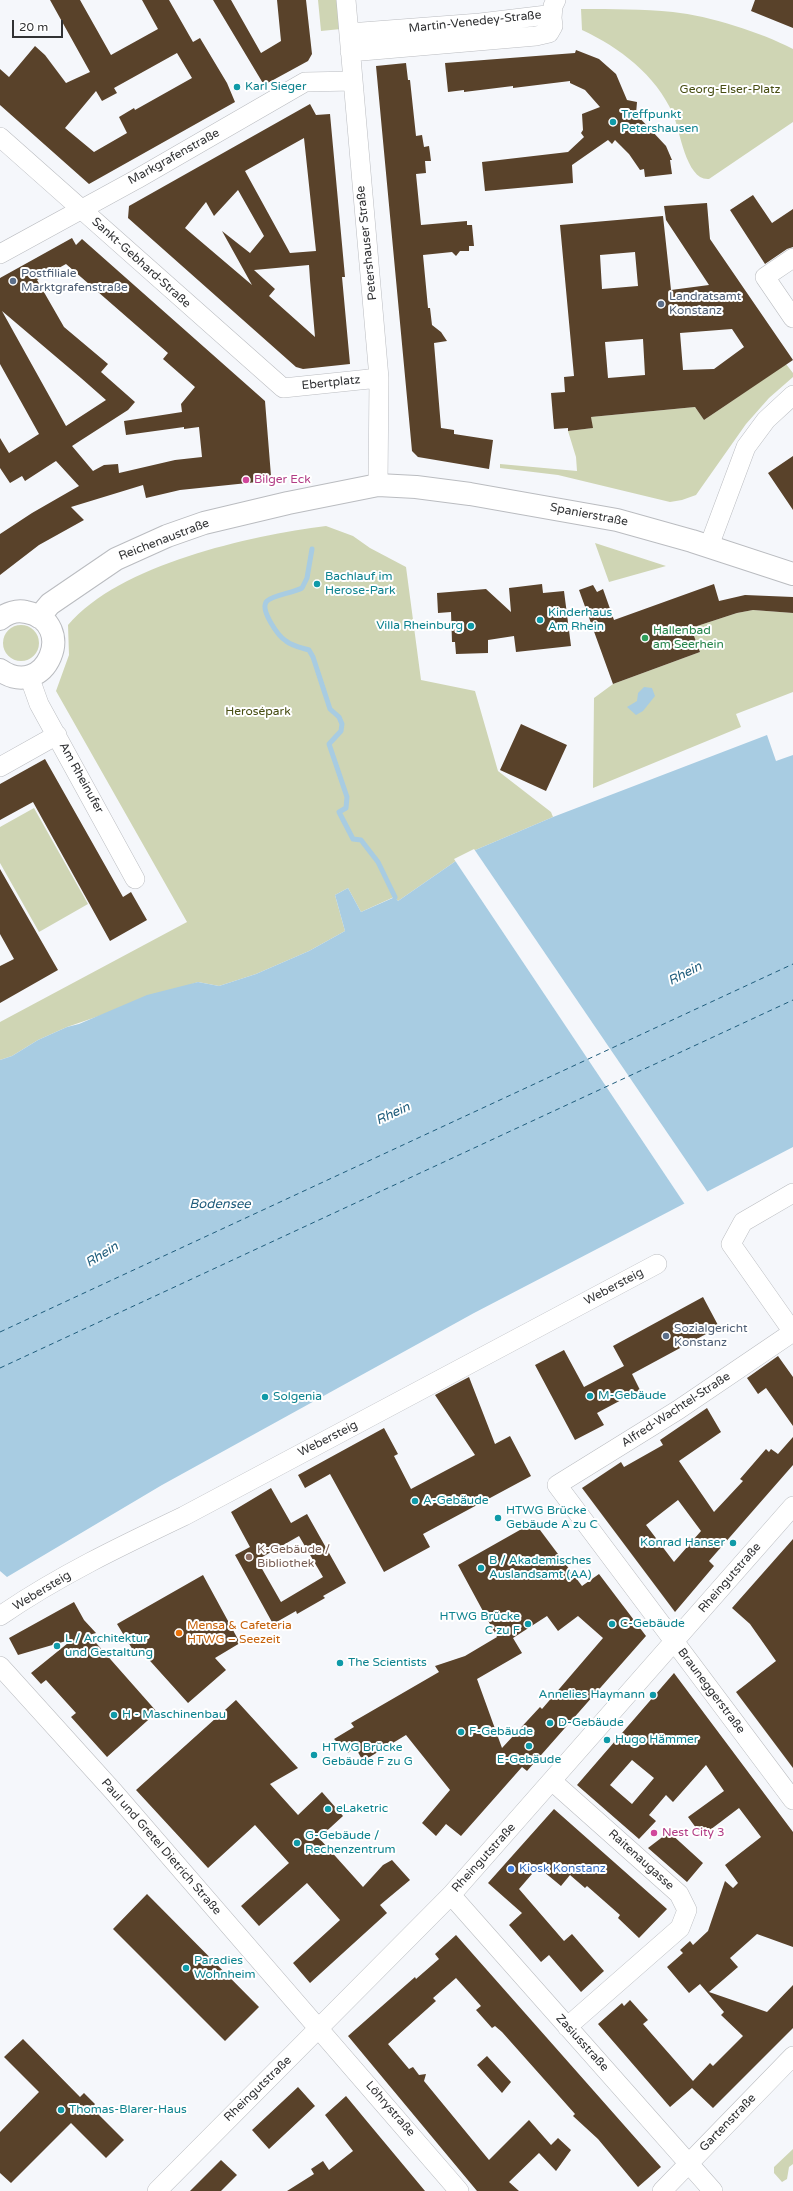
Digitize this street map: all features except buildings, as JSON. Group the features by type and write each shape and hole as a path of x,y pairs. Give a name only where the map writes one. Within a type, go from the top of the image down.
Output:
{"main road":[{"name":"Spanierstraße","path":"378,486 416,487 526,503 617,520 709,546 793,574"},
{"name":"Reichenaustraße","path":"40,617 50,604 116,558 167,536 204,523 331,494 378,486"},
{"path":"0,670 13,677 29,676 44,668 52,654 53,637 46,623 40,617 24,611 1,616"}],"street":[{"name":"Petershauser Straße","path":"346,0 379,378 378,486"},
{"path":"552,18 553,6 556,0"},
{"name":"Martin-Venedey-Straße","path":"348,33 480,23 547,14 552,18 553,26 549,33 536,36 350,52"},
{"name":"Markgrafenstraße","path":"0,254 305,82 353,81"},
{"name":"Sankt-Gebhard-Straße","path":"0,137 283,388"},
{"path":"793,258 765,277 793,318"},
{"name":"Ebertplatz","path":"283,388 379,378"},
{"path":"709,546 746,447 766,420 793,395"},
{"name":"Am Rheinufer","path":"29,676 34,694 135,879"},
{"path":"0,767 57,735"},
{"path":"793,1193 748,1219 740,1226 731,1244 793,1332"},
{"name":"Webersteig","path":"0,1616 27,1597 109,1552 184,1516 657,1264"},
{"name":"Alfred-Wachtel-Straße","path":"557,1485 678,1410 793,1332"},
{"name":"Brauneggerstraße","path":"557,1485 793,1800"},
{"name":"Rheingutstraße","path":"156,2191 452,1894 793,1506"},
{"name":"Paul und Gretel Dietrich Straße","path":"0,1666 113,1791 320,2028"},
{"name":"Raitenaugasse","path":"552,1781 680,1894 687,1910 680,1928 567,2027"},
{"name":"Zasiusstraße","path":"452,1894 567,2027 713,2191"},
{"name":"Löhrystraße","path":"320,2028 459,2191"},
{"name":"Gartenstraße","path":"662,2191 793,2056"}],"green space":[{"path":"318,0 338,0 341,29 321,31"},
{"name":"Georg-Elser-Platz","path":"581,9 650,10 703,17 750,31 793,49 793,122 709,179 701,177 689,164 676,121 666,100 657,87 623,54 582,30"},
{"path":"786,364 793,373 793,377 769,398 746,424 696,495 670,502 558,475 500,468 500,464 577,471 576,457 568,431 592,428 591,417 695,407 704,420"},
{"name":"Herosépark","path":"326,526 353,536 370,548 406,567 421,680 475,691 498,771 551,812 553,817 466,854 398,901 394,897 361,912 348,888 335,895 345,931 309,951 256,974 219,986 198,982 67,1027 38,1040 12,1056 0,1060 0,1022 187,922 56,691 69,655 68,625 91,604 119,585 188,556 261,537"},
{"path":"595,543 666,566 609,582"},
{"path":"753,610 793,613 793,692 736,714 741,727 593,788 594,698 613,684 700,652 691,628 737,613"},
{"path":"21,625 34,630 39,643 34,656 21,661 8,656 3,643 8,630"},
{"path":"34,808 88,904 39,932 0,863 0,827"},
{"path":"793,2149 793,2164 789,2167 787,2179 782,2182 774,2173 774,2167"}],"water":[{"name":"Hallenbad am Seerhein","path":"644,687 652,688 655,696 643,711 636,715 627,707 637,701 638,693"},
{"name":"Bodensee","path":"767,735 776,761 793,755 793,1147 474,1313 162,1485 7,1577 0,1571 0,1060 12,1056 38,1040 67,1027 79,1024 147,995 198,982 219,986 256,974 309,951 345,931 335,895 348,888 361,912 395,897 398,901 466,854 553,817"}],"pier":[{"path":"474,849 709,1194 686,1206 454,859"}],"waterway":[{"path":"312,549 307,578 302,588 270,599 265,605 265,610 274,628 288,643 309,650 313,657 330,709 339,717 342,724 341,731 329,744 347,797 346,808 339,812 353,839 361,840 378,862 395,897"}],"ferry route":[{"path":"0,1332 793,964"},
{"path":"0,1368 793,1000"}],"place":[{"name":"Karl Sieger","path":"237,87"},
{"name":"Treffpunkt Petershausen","path":"613,122"},
{"name":"Postfiliale Marktgrafenstraße","path":"13,281"},
{"name":"Landratsamt Konstanz","path":"661,304"},
{"name":"Bilger Eck","path":"246,480"},
{"name":"Bachlauf im Herose-Park","path":"317,584"},
{"name":"Kinderhaus Am Rhein","path":"540,620"},
{"name":"Villa Rheinburg","path":"471,626"},
{"name":"Hallenbad am Seerhein","path":"645,638"},
{"name":"Sozialgericht Konstanz","path":"666,1336"},
{"name":"M-Gebäude","path":"590,1396"},
{"name":"Solgenia","path":"265,1397"},
{"name":"A-Gebäude","path":"415,1501"},
{"name":"HTWG Brücke Gebäude A zu C","path":"498,1518"},
{"name":"Konrad Hanser","path":"733,1543"},
{"name":"K-Gebäude / Bibliothek","path":"249,1557"},
{"name":"B / Akademisches Auslandsamt (AA)","path":"481,1568"},
{"name":"HTWG Brücke C zu F","path":"528,1624"},
{"name":"C-Gebäude","path":"612,1624"},
{"name":"Mensa & Cafeteria HTWG – Seezeit","path":"179,1633"},
{"name":"L / Architektur und Gestaltung","path":"57,1646"},
{"name":"The Scientists","path":"340,1663"},
{"name":"Annelies Haymann","path":"653,1695"},
{"name":"H - Maschinenbau","path":"114,1715"},
{"name":"D-Gebäude","path":"550,1723"},
{"name":"F-Gebäude","path":"461,1732"},
{"name":"Hugo Hämmer","path":"607,1740"},
{"name":"E-Gebäude","path":"529,1746"},
{"name":"HTWG Brücke Gebäude F zu G","path":"314,1755"},
{"name":"eLaketric","path":"328,1809"},
{"name":"Nest City 3","path":"654,1833"},
{"name":"G-Gebäude / Rechenzentrum","path":"297,1843"},
{"name":"Kiosk Konstanz","path":"511,1869"},
{"name":"Paradies Wohnheim","path":"186,1968"},
{"name":"Thomas-Blarer-Haus","path":"61,2110"}],"water label":[{"name":"Rhein","path":"685,974"},
{"name":"Rhein","path":"393,1114"},
{"name":"Rhein","path":"102,1255"}]}
